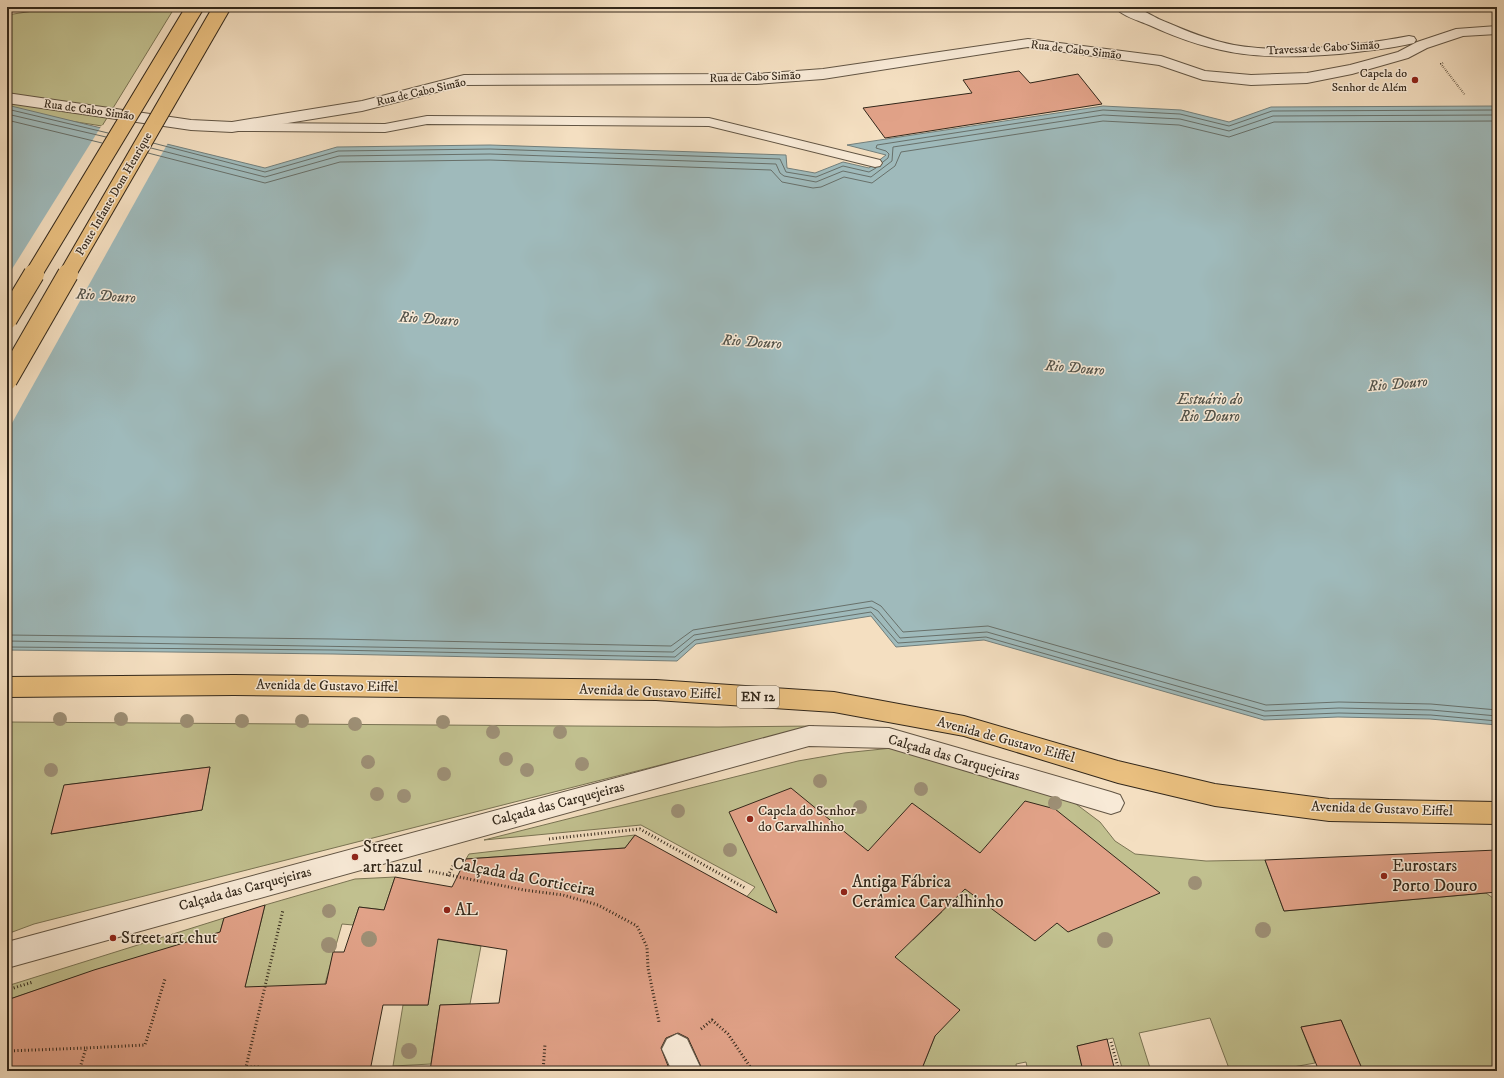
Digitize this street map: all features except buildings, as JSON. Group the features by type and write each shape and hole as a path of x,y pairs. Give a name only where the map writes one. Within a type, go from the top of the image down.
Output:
{"main road":[{"name":"Ponte Infante Dom Henrique","path":"7,319 195,7"},
{"name":"Ponte Infante Dom Henrique","path":"7,380 222,7"},
{"name":"Avenida de Gustavo Eiffel","path":"7,687 234,686 656,690 834,702 964,726 1118,772 1215,795 1329,810 1497,813"}],"street":[{"name":"Travessa de Cabo Simão","path":"1122,7 1179,33 1216,46 1255,52 1280,53 1325,50 1389,44 1418,38 1436,40"},
{"name":"Rua de Cabo Simão","path":"7,98 191,124 232,127 362,106 464,80 756,79 823,74 1028,43 1160,61 1203,74 1251,80 1307,78 1352,69 1404,55 1436,40 1461,32 1497,30"},
{"name":"Calçada das Carquejeiras","path":"7,955 809,736 888,738 1111,803"}],"lane":[{"path":"232,127 385,128 427,120 710,122 875,163"}],"path":[{"path":"1447,60 1441,64 1465,95"},
{"path":"547,839 640,829 745,888"},
{"path":"448,876 455,862"},
{"name":"Calçada da Corticeira","path":"425,871 563,896 598,905 637,926 647,947 648,968 660,1028 682,1060"},
{"path":"257,1071 258,1067 246,1067 284,906"},
{"path":"7,1051 145,1046 165,979"},
{"path":"708,1023 712,1020 728,1034 753,1071"},
{"path":"1111,1042 1119,1071"},
{"path":"543,1071 545,1044"},
{"path":"79,1071 86,1048"}],"shaded area":[{"path":"59,7 175,7 102,126 7,111 7,15"},
{"path":"7,722 718,727 814,726 34,924 7,934","holes":["210,767 202,810 51,834 65,785"]},
{"path":"892,748 1072,801 1100,822 1115,841 1135,854 1206,861 1265,860 1284,911 1486,893 1497,901 1497,1071 1363,1071 1341,1020 1301,1027 1315,1063 1271,1071 1230,1071 1210,1018 1139,1033 1151,1071 1123,1071 1113,1038 1077,1046 1083,1071 1028,1071 1026,1062 1016,1064 1017,1071 921,1071 935,1036 829,948 740,905 755,887 641,825 484,840 798,761 844,753","holes":["868,851 942,912 913,940"]},
{"path":"635,835 625,848 466,859 469,854"},
{"path":"395,877 384,910 359,907 353,925 342,924 325,984 230,1048 265,905 355,879"},
{"path":"224,918 220,933 93,971 7,1000 7,986"},
{"path":"423,937 481,946 470,1004 440,1005 431,1064 393,1066 403,1005 428,1005 435,960 392,959"}],"water":[{"name":"Estuário do Rio Douro","path":"7,105 265,168 337,147 490,145 786,155 787,168 815,173 843,162 869,168 886,155 847,145 1103,106 1181,110 1229,122 1271,107 1497,106 1497,725 1430,719 1338,717 1264,720 984,640 896,647 871,616 696,644 677,661 333,654 7,650"}],"pier":[{"path":"102,125 169,141 7,432 7,277"}],"place":[{"name":"Capela do Senhor de Além","path":"1415,80"},
{"name":"Capela do Senhor do Carvalhinho","path":"750,819"},
{"name":"Street art hazul","path":"355,857"},
{"name":"Eurostars Porto Douro","path":"1384,876"},
{"name":"Antiga Fábrica Cerâmica Carvalhinho","path":"844,892"},
{"name":"AL","path":"447,910"},
{"name":"Street art chut","path":"113,938"}],"water label":[{"name":"Rio Douro","path":"106,296"},
{"name":"Rio Douro","path":"429,319"},
{"name":"Rio Douro","path":"752,342"},
{"name":"Rio Douro","path":"1075,368"},
{"name":"Rio Douro","path":"1398,384"}]}
